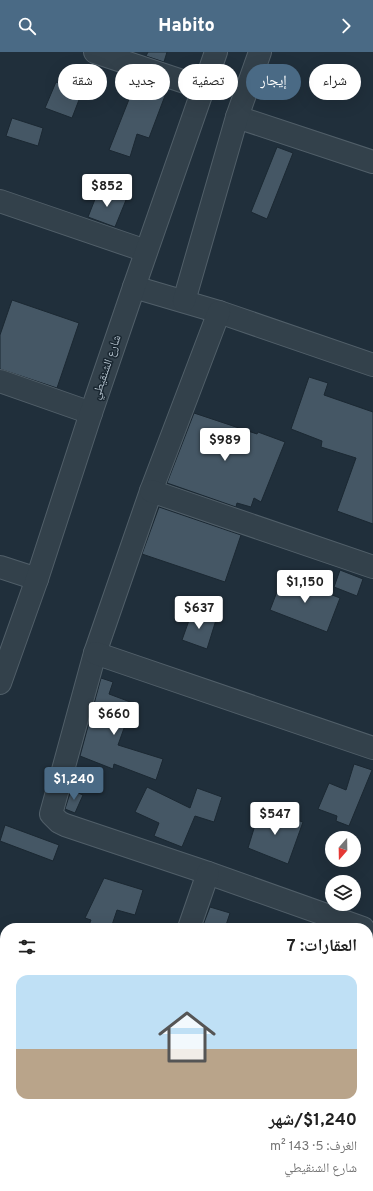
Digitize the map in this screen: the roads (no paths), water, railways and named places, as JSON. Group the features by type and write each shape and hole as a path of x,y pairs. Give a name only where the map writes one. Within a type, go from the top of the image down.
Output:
{"street":[{"path":"95,52 178,80"},
{"name":"شارع الشنقيطي","path":"212,64 216,52"},
{"path":"184,301 237,117 260,52"},
{"name":"شارع الشنقيطي","path":"0,683 37,579 91,413 199,100"},
{"path":"237,117 373,162"},
{"path":"0,201 146,251"},
{"path":"134,287 219,312 373,365"},
{"path":"219,312 151,492 95,653 51,814 59,822 66,825 349,923"},
{"path":"0,381 91,413"},
{"path":"151,492 373,567"},
{"path":"0,567 37,579"},
{"path":"95,653 373,748"},
{"path":"191,923 208,873"}]}
